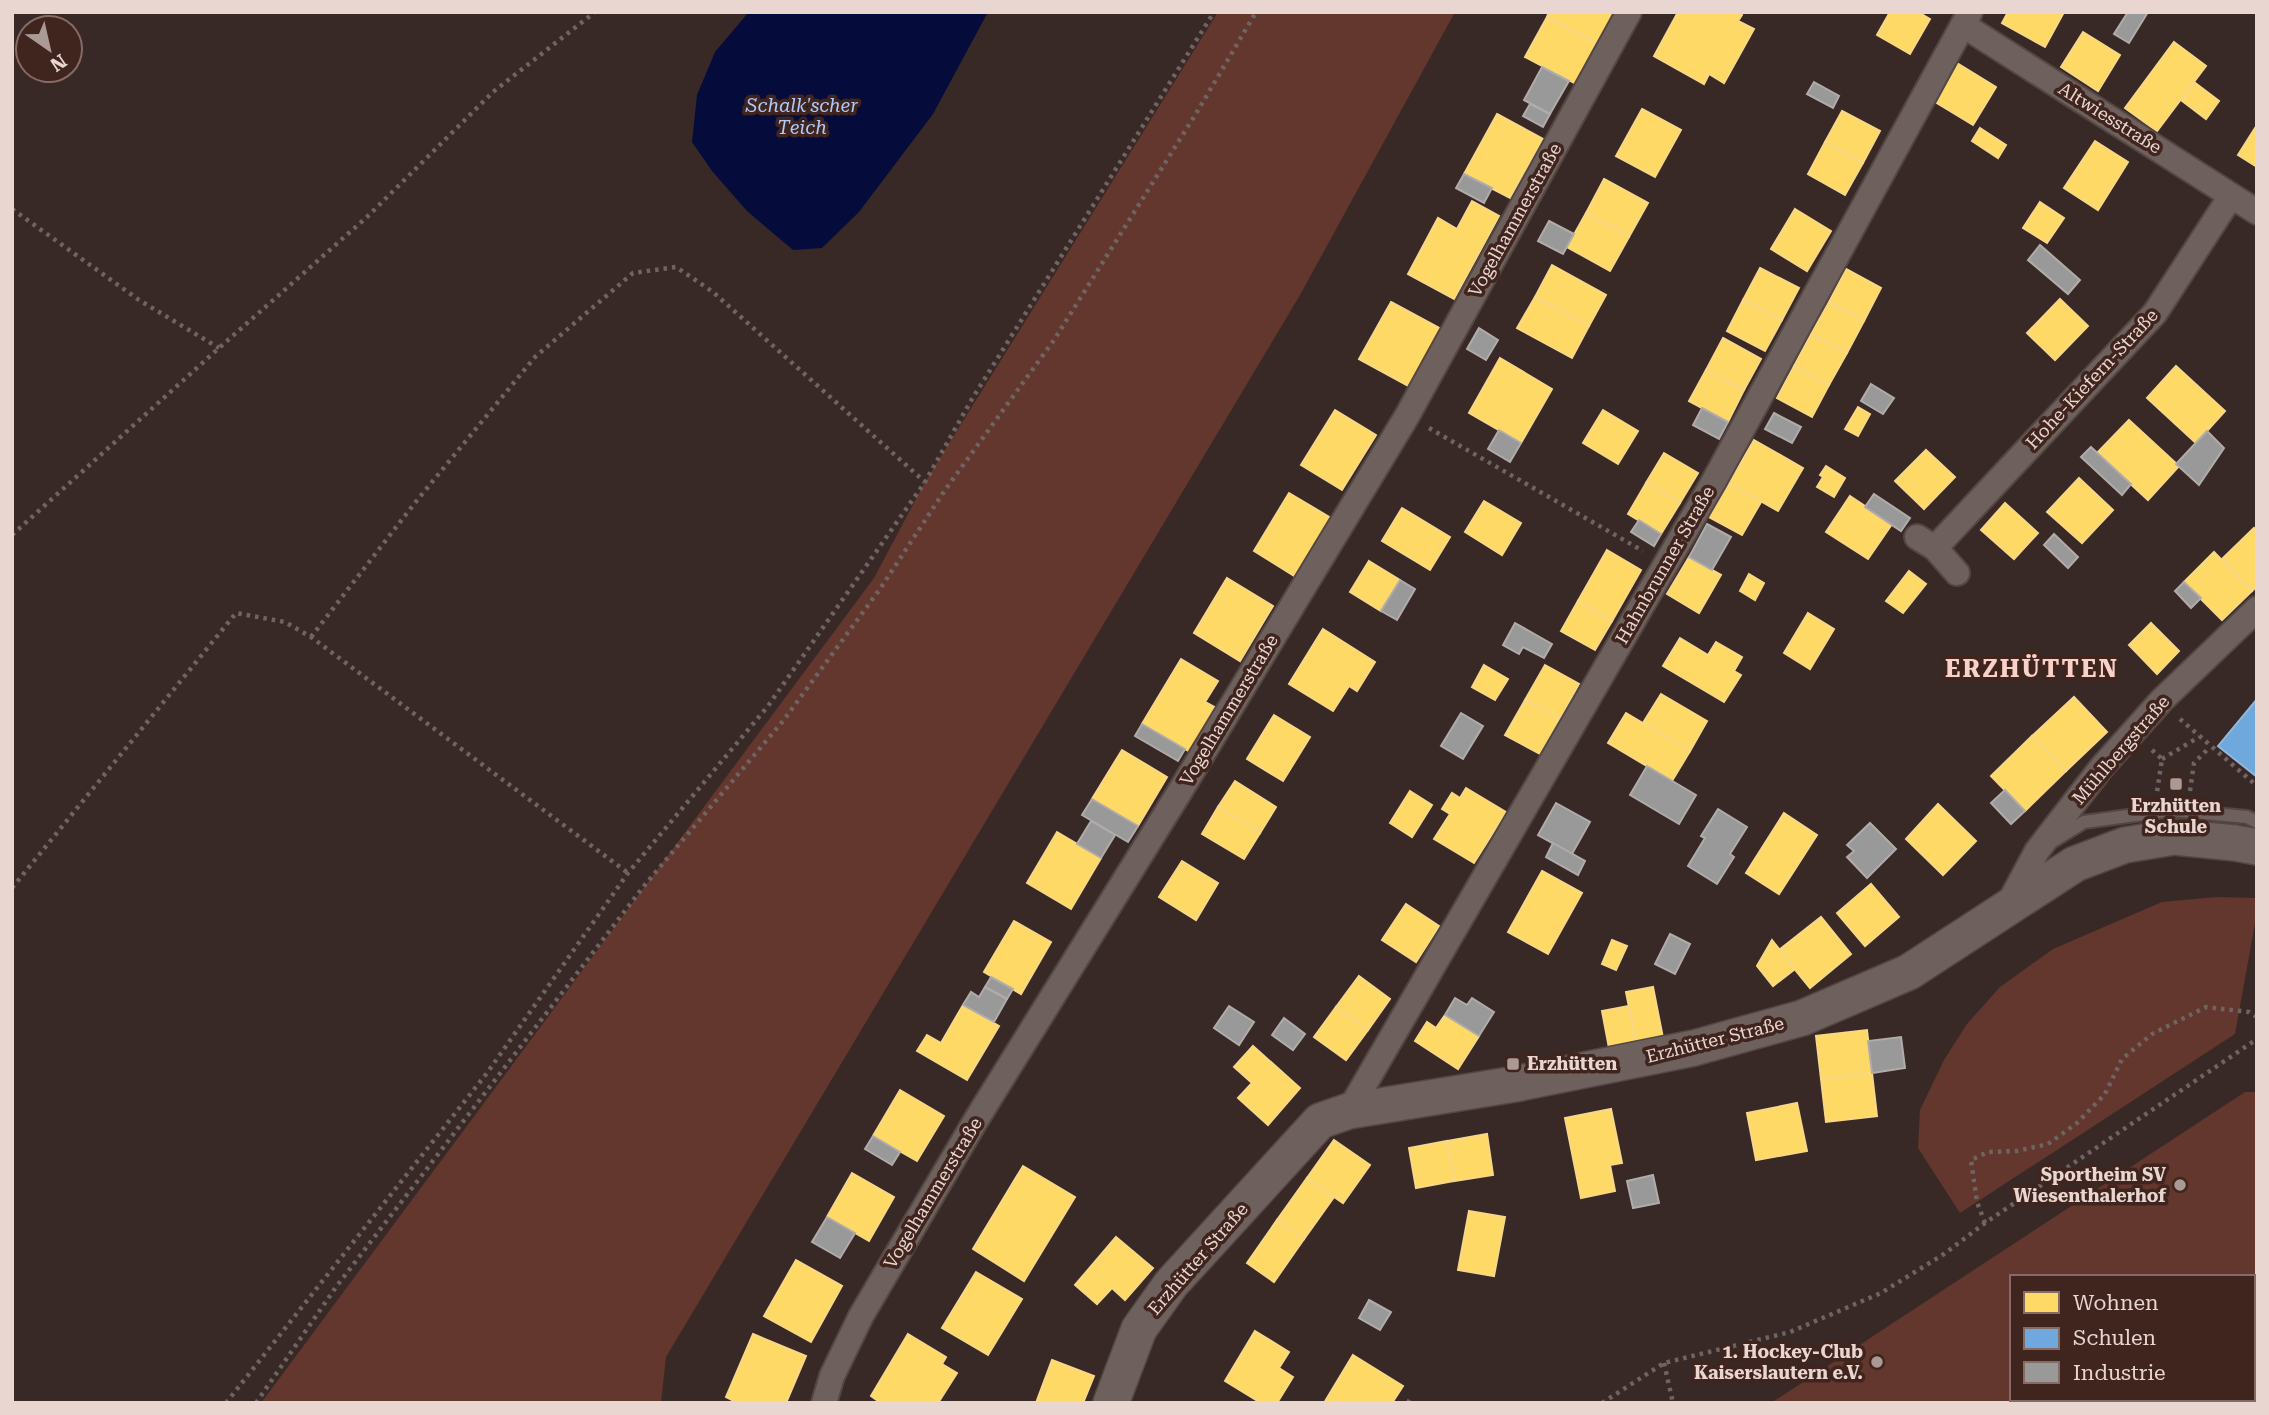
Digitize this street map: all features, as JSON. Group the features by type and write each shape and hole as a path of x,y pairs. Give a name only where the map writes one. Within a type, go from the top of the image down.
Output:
{"street":[{"name":"Vogelhammerstraße","path":"824,1403 832,1376 861,1316 956,1154 1407,416 1629,12"},
{"name":"Altwiesstraße","path":"1966,19 2257,212"},
{"name":"Hahnbrunner Straße","path":"1349,1111 1714,481 1966,19"},
{"name":"Hohe-Kiefern-Straße","path":"1957,573 1926,542 2155,313 2231,196"},
{"name":"Mühlbergstraße","path":"2006,908 2037,851 2102,767 2161,701 2257,608"},
{"name":"Erzhütter Straße","path":"1111,1403 1139,1329 1171,1284 1320,1121 1349,1111 1515,1083 1704,1046 1802,1018 1909,972 2074,864 2125,845 2174,837 2257,847"}],"lane":[{"path":"2037,851 2084,822 2172,810 2247,817 2257,822"}],"path":[{"path":"12,535 367,217 493,92 595,12"},
{"path":"226,1403 487,1073 628,873 768,706 925,482 972,399 1214,12"},
{"path":"256,1403 360,1255 644,886 783,721 880,589 945,490 1054,340 1197,112 1256,12"},
{"path":"12,209 139,300 219,348"},
{"path":"311,637 414,504 535,357 633,273 676,267 713,292 925,482"},
{"path":"1407,416 1645,552"},
{"path":"12,887 236,613 285,622 311,637 628,873"},
{"path":"2161,701 2257,786"},
{"path":"2132,733 2162,759"},
{"path":"2162,759 2199,737"},
{"path":"2190,796 2194,763 2210,747"},
{"path":"2157,795 2162,759"},
{"path":"1984,1223 1977,1202 1971,1160 1988,1152 2017,1151 2048,1144 2077,1123 2105,1094 2122,1059 2152,1034 2206,1007 2249,1012 2257,1017"},
{"path":"1602,1403 1664,1363 1790,1332 1881,1293 1944,1254 1984,1223 2257,1039"},
{"path":"1664,1363 1674,1403"}],"shaded area":[{"path":"1218,12 1455,12 1300,295 666,1357 661,1403 261,1403 874,578 925,482"},
{"path":"2216,897 2257,898 2257,912 2235,1034 1960,1213 1918,1148 1920,1110 1944,1060 1967,1024 2000,987 2053,949 2162,902"},
{"name":"Sportheim SV Wiesenthalerhof","path":"2245,1092 2257,1092 2257,1403 1771,1403"}],"water":[{"name":"Schalk'scher Teich","path":"988,12 933,114 859,212 822,248 793,250 747,211 712,171 692,142 697,95 715,52 748,13"}],"building: Wohnen":[{"path":"1549,12 1615,12 1598,44 1547,17"},
{"path":"1678,12 1738,12 1742,15 1738,21 1754,29 1724,83 1709,74 1704,84 1654,56"},
{"path":"1890,12 1918,12 1930,19 1910,54 1877,35"},
{"path":"2008,12 2064,12 2045,47 2002,23"},
{"path":"1547,17 1598,44 1576,84 1525,57"},
{"path":"2083,32 2120,55 2098,91 2061,67"},
{"path":"2174,42 2206,66 2157,131 2125,108"},
{"path":"1957,63 1996,87 1973,125 1935,102"},
{"path":"2194,82 2219,101 2206,119 2181,100"},
{"path":"1642,109 1681,130 1655,177 1616,156"},
{"path":"1842,111 1880,131 1863,163 1825,142"},
{"path":"1497,114 1543,139 1510,198 1464,174"},
{"path":"2257,125 2257,167 2238,155"},
{"path":"1980,128 2006,145 1998,158 1972,141"},
{"path":"2095,141 2128,162 2098,210 2064,188"},
{"path":"1825,142 1863,163 1845,195 1808,174"},
{"path":"1604,179 1648,203 1629,237 1586,213"},
{"path":"1472,201 1499,216 1454,299 1408,274 1438,218 1457,229"},
{"path":"2040,202 2064,218 2047,243 2023,228"},
{"path":"1795,209 1831,231 1807,271 1771,249"},
{"path":"1586,213 1629,237 1610,271 1567,247"},
{"path":"1552,265 1606,295 1589,326 1535,297"},
{"path":"1760,268 1799,288 1782,320 1743,300"},
{"path":"1846,269 1881,288 1864,321 1829,302"},
{"path":"1535,297 1589,326 1572,358 1517,328"},
{"path":"2060,299 2088,326 2055,360 2027,333"},
{"path":"1743,300 1782,320 1765,351 1727,331"},
{"path":"1391,302 1441,329 1410,387 1359,359"},
{"path":"1829,302 1864,321 1847,353 1811,334"},
{"path":"1811,334 1847,353 1829,385 1794,366"},
{"path":"1723,338 1761,359 1744,390 1706,370"},
{"path":"1500,358 1552,389 1521,443 1469,413"},
{"path":"1794,366 1829,385 1812,417 1777,398"},
{"path":"2176,366 2225,411 2196,443 2147,398"},
{"path":"1706,370 1744,390 1728,422 1689,401"},
{"path":"1858,407 1870,414 1858,436 1845,429"},
{"path":"1335,410 1376,435 1342,490 1301,465"},
{"path":"1603,410 1638,431 1618,464 1583,443"},
{"path":"2129,420 2179,466 2148,500 2097,453"},
{"path":"1754,440 1803,468 1778,511 1729,483"},
{"path":"1926,450 1955,477 1924,509 1895,481"},
{"path":"1664,453 1698,473 1680,503 1646,483"},
{"path":"1826,466 1845,478 1834,497 1817,487"},
{"path":"2079,478 2113,510 2082,543 2047,512"},
{"path":"1646,483 1680,503 1661,534 1628,514"},
{"path":"1729,483 1761,502 1742,535 1709,517"},
{"path":"1289,493 1331,518 1296,577 1254,551"},
{"path":"1850,496 1892,524 1868,559 1826,532"},
{"path":"1484,501 1521,523 1502,555 1465,532"},
{"path":"2005,503 2038,533 2014,559 1981,530"},
{"path":"1402,508 1450,537 1430,570 1382,541"},
{"path":"2254,528 2257,531 2257,586 2252,591 2222,559"},
{"path":"1607,550 1641,570 1612,621 1578,601"},
{"path":"2214,552 2252,591 2222,620 2184,582"},
{"path":"1689,557 1721,575 1699,613 1667,594"},
{"path":"1369,561 1400,580 1381,611 1350,592"},
{"path":"1909,571 1926,584 1903,613 1886,601"},
{"path":"1749,574 1764,583 1755,600 1740,591"},
{"path":"1227,578 1273,606 1240,661 1194,633"},
{"path":"1578,601 1612,621 1595,650 1561,631"},
{"path":"1808,613 1834,629 1810,669 1784,653"},
{"path":"2151,623 2179,651 2157,674 2129,645"},
{"path":"1323,629 1375,662 1357,691 1349,686 1333,711 1289,684"},
{"path":"1680,638 1708,655 1716,642 1742,657 1734,671 1741,675 1724,702 1663,666"},
{"path":"1181,659 1218,681 1205,702 1216,708 1190,752 1142,724"},
{"path":"1484,665 1508,679 1495,700 1472,687"},
{"path":"1545,665 1579,684 1560,719 1525,700"},
{"path":"1661,694 1707,721 1690,751 1643,723"},
{"path":"2074,697 2107,732 2066,771 2032,736"},
{"path":"1525,700 1560,719 1540,754 1505,735"},
{"path":"1626,713 1690,751 1672,781 1608,743"},
{"path":"1274,715 1310,737 1283,781 1247,759"},
{"path":"2032,736 2066,771 2025,811 1991,776"},
{"path":"1122,750 1167,777 1138,826 1092,799"},
{"path":"1235,781 1276,807 1260,833 1218,807"},
{"path":"1466,788 1506,812 1474,863 1434,839 1450,814 1442,809 1452,793 1460,798"},
{"path":"1410,791 1432,805 1412,837 1390,823"},
{"path":"1938,804 1976,841 1943,875 1906,839"},
{"path":"1218,807 1260,833 1244,859 1202,834"},
{"path":"1784,813 1817,835 1779,894 1746,873"},
{"path":"1057,832 1101,858 1071,909 1027,883"},
{"path":"1182,861 1218,883 1196,920 1159,897"},
{"path":"1542,871 1582,893 1548,954 1508,932"},
{"path":"1871,884 1899,917 1865,946 1837,913"},
{"path":"1406,904 1439,926 1416,962 1382,940"},
{"path":"1821,917 1851,954 1810,988 1779,950"},
{"path":"1014,921 1051,942 1021,994 984,972"},
{"path":"1612,940 1627,946 1616,970 1602,964"},
{"path":"1772,940 1795,969 1773,986 1757,966"},
{"path":"1359,976 1390,999 1368,1030 1336,1007"},
{"path":"1653,987 1663,1038 1636,1043 1626,992"},
{"path":"963,1005 999,1026 967,1080 917,1051 927,1035 941,1043"},
{"path":"1629,1006 1636,1043 1609,1048 1602,1011"},
{"path":"1336,1007 1368,1030 1346,1060 1314,1037"},
{"path":"1445,1015 1479,1036 1458,1069 1415,1041 1427,1022 1436,1028"},
{"path":"1867,1030 1872,1073 1821,1079 1816,1036"},
{"path":"1253,1046 1300,1088 1268,1125 1238,1098 1252,1083 1234,1067"},
{"path":"1872,1073 1877,1116 1826,1122 1821,1079"},
{"path":"900,1090 944,1116 917,1161 873,1136"},
{"path":"1797,1103 1807,1151 1756,1160 1747,1113"},
{"path":"1611,1109 1622,1163 1610,1165 1615,1191 1581,1198 1565,1118"},
{"path":"1487,1134 1493,1175 1454,1181 1447,1141"},
{"path":"1334,1140 1370,1165 1343,1203 1307,1178"},
{"path":"1447,1141 1454,1181 1416,1188 1409,1148"},
{"path":"1023,1166 1075,1197 1024,1281 973,1249"},
{"path":"852,1173 894,1197 869,1241 827,1217"},
{"path":"1307,1178 1334,1197 1304,1239 1277,1220"},
{"path":"1469,1211 1505,1217 1494,1276 1458,1270"},
{"path":"1277,1220 1304,1239 1274,1282 1247,1263"},
{"path":"1116,1237 1153,1268 1125,1300 1112,1288 1097,1304 1075,1285"},
{"path":"796,1260 842,1286 811,1342 764,1316"},
{"path":"976,1272 1022,1299 988,1355 942,1328"},
{"path":"1255,1331 1289,1352 1279,1368 1293,1377 1277,1403 1261,1403 1225,1381"},
{"path":"753,1334 806,1356 786,1403 738,1403 726,1397"},
{"path":"908,1334 946,1357 942,1364 957,1373 938,1403 881,1403 871,1396"},
{"path":"1353,1355 1403,1386 1392,1403 1324,1403"},
{"path":"1052,1360 1094,1376 1083,1403 1036,1403"}],"building: Schulen":[{"path":"2257,699 2257,777 2218,746"}],"building: Industrie":[{"path":"2128,12 2148,12 2129,43 2114,34"},
{"path":"1542,67 1569,81 1550,114 1524,100"},
{"path":"1814,82 1839,96 1833,108 1807,94"},
{"path":"1530,104 1550,114 1543,127 1523,116"},
{"path":"1464,174 1492,188 1484,203 1456,188"},
{"path":"1549,221 1574,234 1563,254 1538,241"},
{"path":"2040,245 2080,280 2068,294 2028,260"},
{"path":"1479,328 1498,340 1486,360 1467,349"},
{"path":"1871,384 1894,398 1883,414 1861,401"},
{"path":"1702,408 1728,422 1719,439 1693,425"},
{"path":"1774,413 1801,427 1792,443 1765,429"},
{"path":"1499,430 1521,443 1510,462 1488,449"},
{"path":"2207,431 2224,448 2199,485 2176,464"},
{"path":"2091,447 2131,484 2122,495 2081,457"},
{"path":"1874,494 1910,518 1901,531 1865,507"},
{"path":"1639,520 1661,534 1654,546 1631,532"},
{"path":"1707,524 1731,537 1712,570 1689,557"},
{"path":"2054,534 2078,557 2068,568 2044,545"},
{"path":"1400,580 1415,589 1397,620 1381,611"},
{"path":"2184,582 2201,598 2191,608 2175,591"},
{"path":"1515,623 1552,644 1544,658 1523,647 1519,654 1503,645"},
{"path":"1461,713 1483,726 1463,759 1441,746"},
{"path":"1142,724 1185,749 1178,761 1135,736"},
{"path":"1647,766 1696,795 1679,824 1630,795"},
{"path":"2005,790 2025,811 2011,824 1991,803"},
{"path":"1092,799 1138,826 1128,842 1082,815"},
{"path":"1556,803 1590,822 1572,854 1538,835"},
{"path":"1718,809 1747,827 1730,854 1734,857 1717,884 1688,866 1705,838 1701,836"},
{"path":"1091,821 1115,835 1101,858 1077,844"},
{"path":"1870,823 1896,849 1867,878 1847,857 1854,851 1847,845"},
{"path":"1553,843 1585,861 1578,875 1546,857"},
{"path":"1670,934 1690,944 1675,974 1655,964"},
{"path":"991,977 1013,989 1007,999 985,987"},
{"path":"985,987 1007,999 994,1022 963,1005 971,992 979,997"},
{"path":"1455,998 1467,1005 1472,998 1494,1012 1479,1036 1445,1015"},
{"path":"1229,1006 1254,1022 1239,1045 1214,1028"},
{"path":"1284,1018 1305,1034 1293,1050 1272,1035"},
{"path":"1901,1037 1905,1068 1872,1073 1868,1041"},
{"path":"873,1136 900,1152 892,1165 865,1149"},
{"path":"1653,1175 1659,1203 1633,1208 1627,1181"},
{"path":"827,1217 855,1233 840,1258 812,1242"},
{"path":"1369,1300 1391,1312 1380,1330 1359,1318"}],"place":[{"name":"Erzhütten Schule","path":"2176,784"},
{"name":"Erzhütten","path":"1513,1064"},
{"name":"Sportheim SV Wiesenthalerhof","path":"2180,1185"},
{"name":"1. Hockey-Club Kaiserslautern e.V.","path":"1877,1362"}],"district":[{"name":"ERZHÜTTEN","path":"2032,669"}]}
